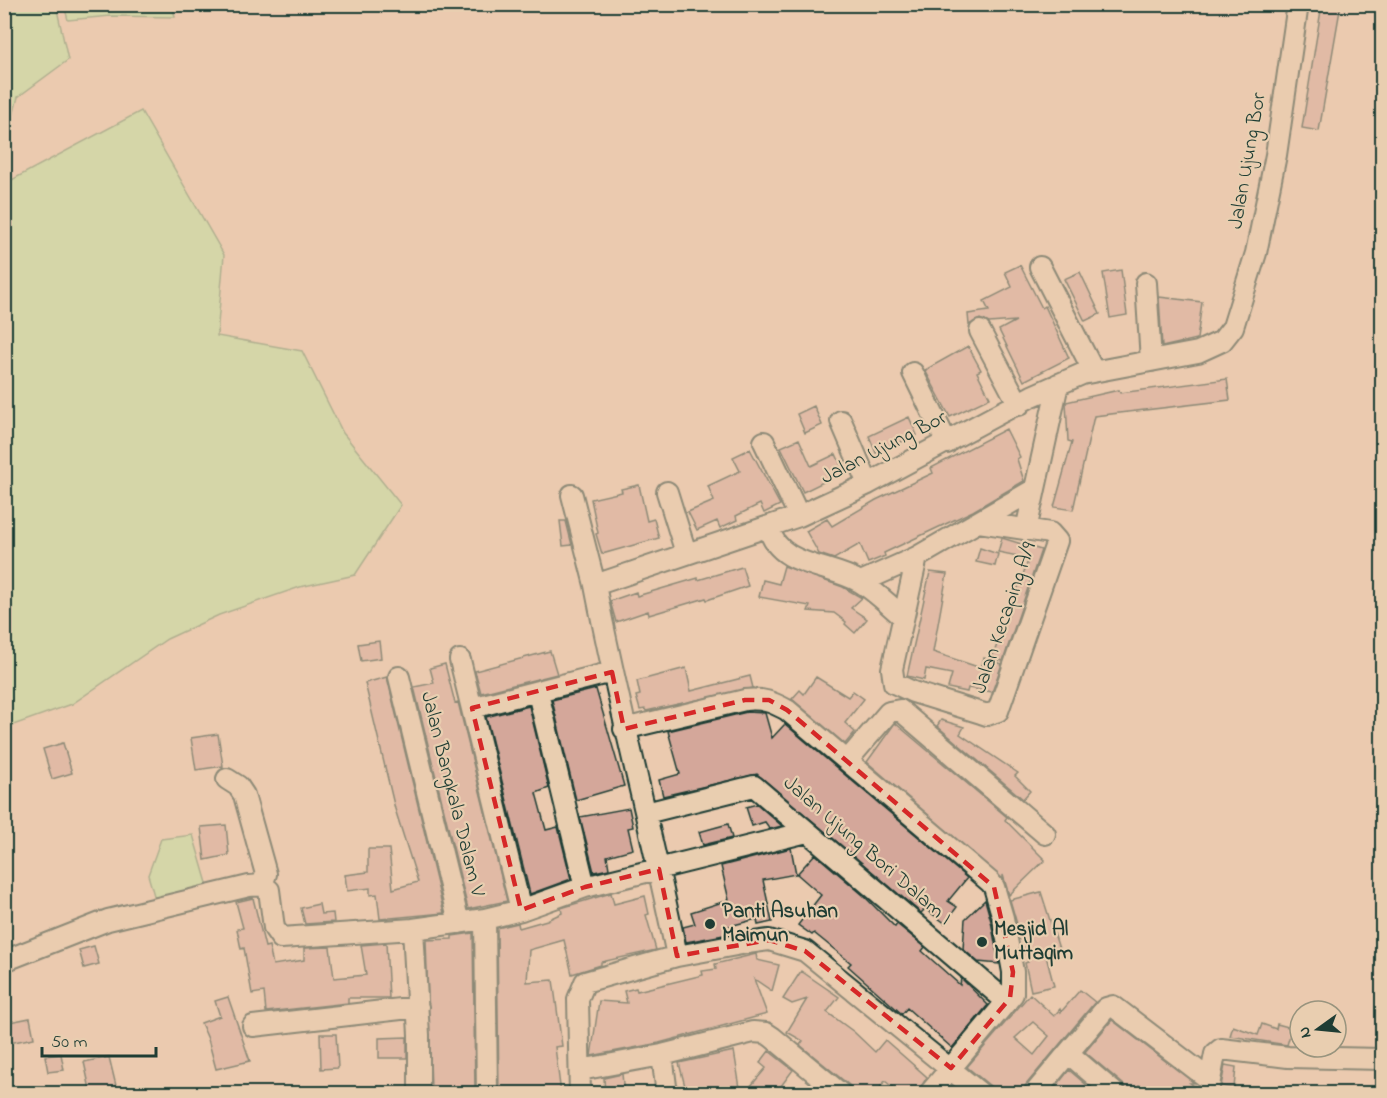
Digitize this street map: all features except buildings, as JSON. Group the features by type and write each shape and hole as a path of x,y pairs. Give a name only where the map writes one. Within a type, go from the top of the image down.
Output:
{"street":[{"name":"Jalan Ujung Bor","path":"595,585 799,516 868,484 1058,384 1093,370 1198,352 1222,341 1233,327 1256,253 1276,154 1298,4"},
{"path":"1040,267 1093,370"},
{"path":"1146,283 1151,361"},
{"path":"980,331 1019,405"},
{"path":"914,373 947,443"},
{"name":"Jalan Kecaping A/9","path":"1026,530 1058,384"},
{"path":"841,422 868,484"},
{"path":"764,442 799,516"},
{"path":"861,582 916,556 1035,489"},
{"path":"667,492 686,553"},
{"path":"572,495 595,585 624,729 646,813 677,956"},
{"name":"Jalan Kecaping A/9","path":"916,556 892,669 893,681 897,686 987,715 998,711 1058,541 1050,533 979,522"},
{"path":"769,528 774,544 788,556 861,582 903,617"},
{"path":"460,660 521,910"},
{"path":"472,708 538,693 612,672"},
{"name":"Jalan Bangkala Dalam V","path":"399,677 459,923"},
{"path":"538,693 585,887"},
{"path":"624,729 745,700 763,699 787,710 994,887 1003,918 1013,972 1013,994 929,1094"},
{"path":"847,761 890,712 900,710 1046,834"},
{"path":"227,779 238,786 243,795 266,874 262,885"},
{"name":"Jalan Ujung Bori Dalam I","path":"646,813 753,785 1007,1002"},
{"path":"4,961 108,920 249,886 262,885 269,890 274,928 276,935 281,938 413,930 485,919 521,910 585,887 807,832"},
{"path":"485,919 487,1094"},
{"path":"413,930 418,1094"},
{"path":"580,1094 578,999 583,984 677,956 769,940 805,951 981,1094"},
{"path":"1034,1094 1106,1008 1113,1006 1209,1087 1215,1054 1221,1049 1288,1057 1383,1059"},
{"path":"253,1026 417,1007"},
{"path":"580,1070 662,1055 753,1032 766,1033 841,1094"},
{"path":"1068,1053 1116,1094"},
{"path":"662,1055 667,1094"}],"highlighted area":[{"path":"612,672 624,729 745,700 769,700 787,710 994,887 1013,972 1010,998 951,1068 805,951 769,940 677,956 659,869 585,887 521,910 472,708"}],"green space":[{"path":"5,4 56,5 68,60 18,97 8,135 8,182 141,111 224,255 217,336 302,351 343,433 401,505 355,575 300,587 219,615 167,639 72,704 5,728"},
{"path":"64,5 172,5 175,17 111,16 68,20"},
{"path":"193,835 209,890 155,899 148,875 161,839"}],"place":[{"name":"Panti Asuhan Maimun","path":"710,924"},
{"name":"Mesjid Al Muttaqim","path":"982,942"}]}
